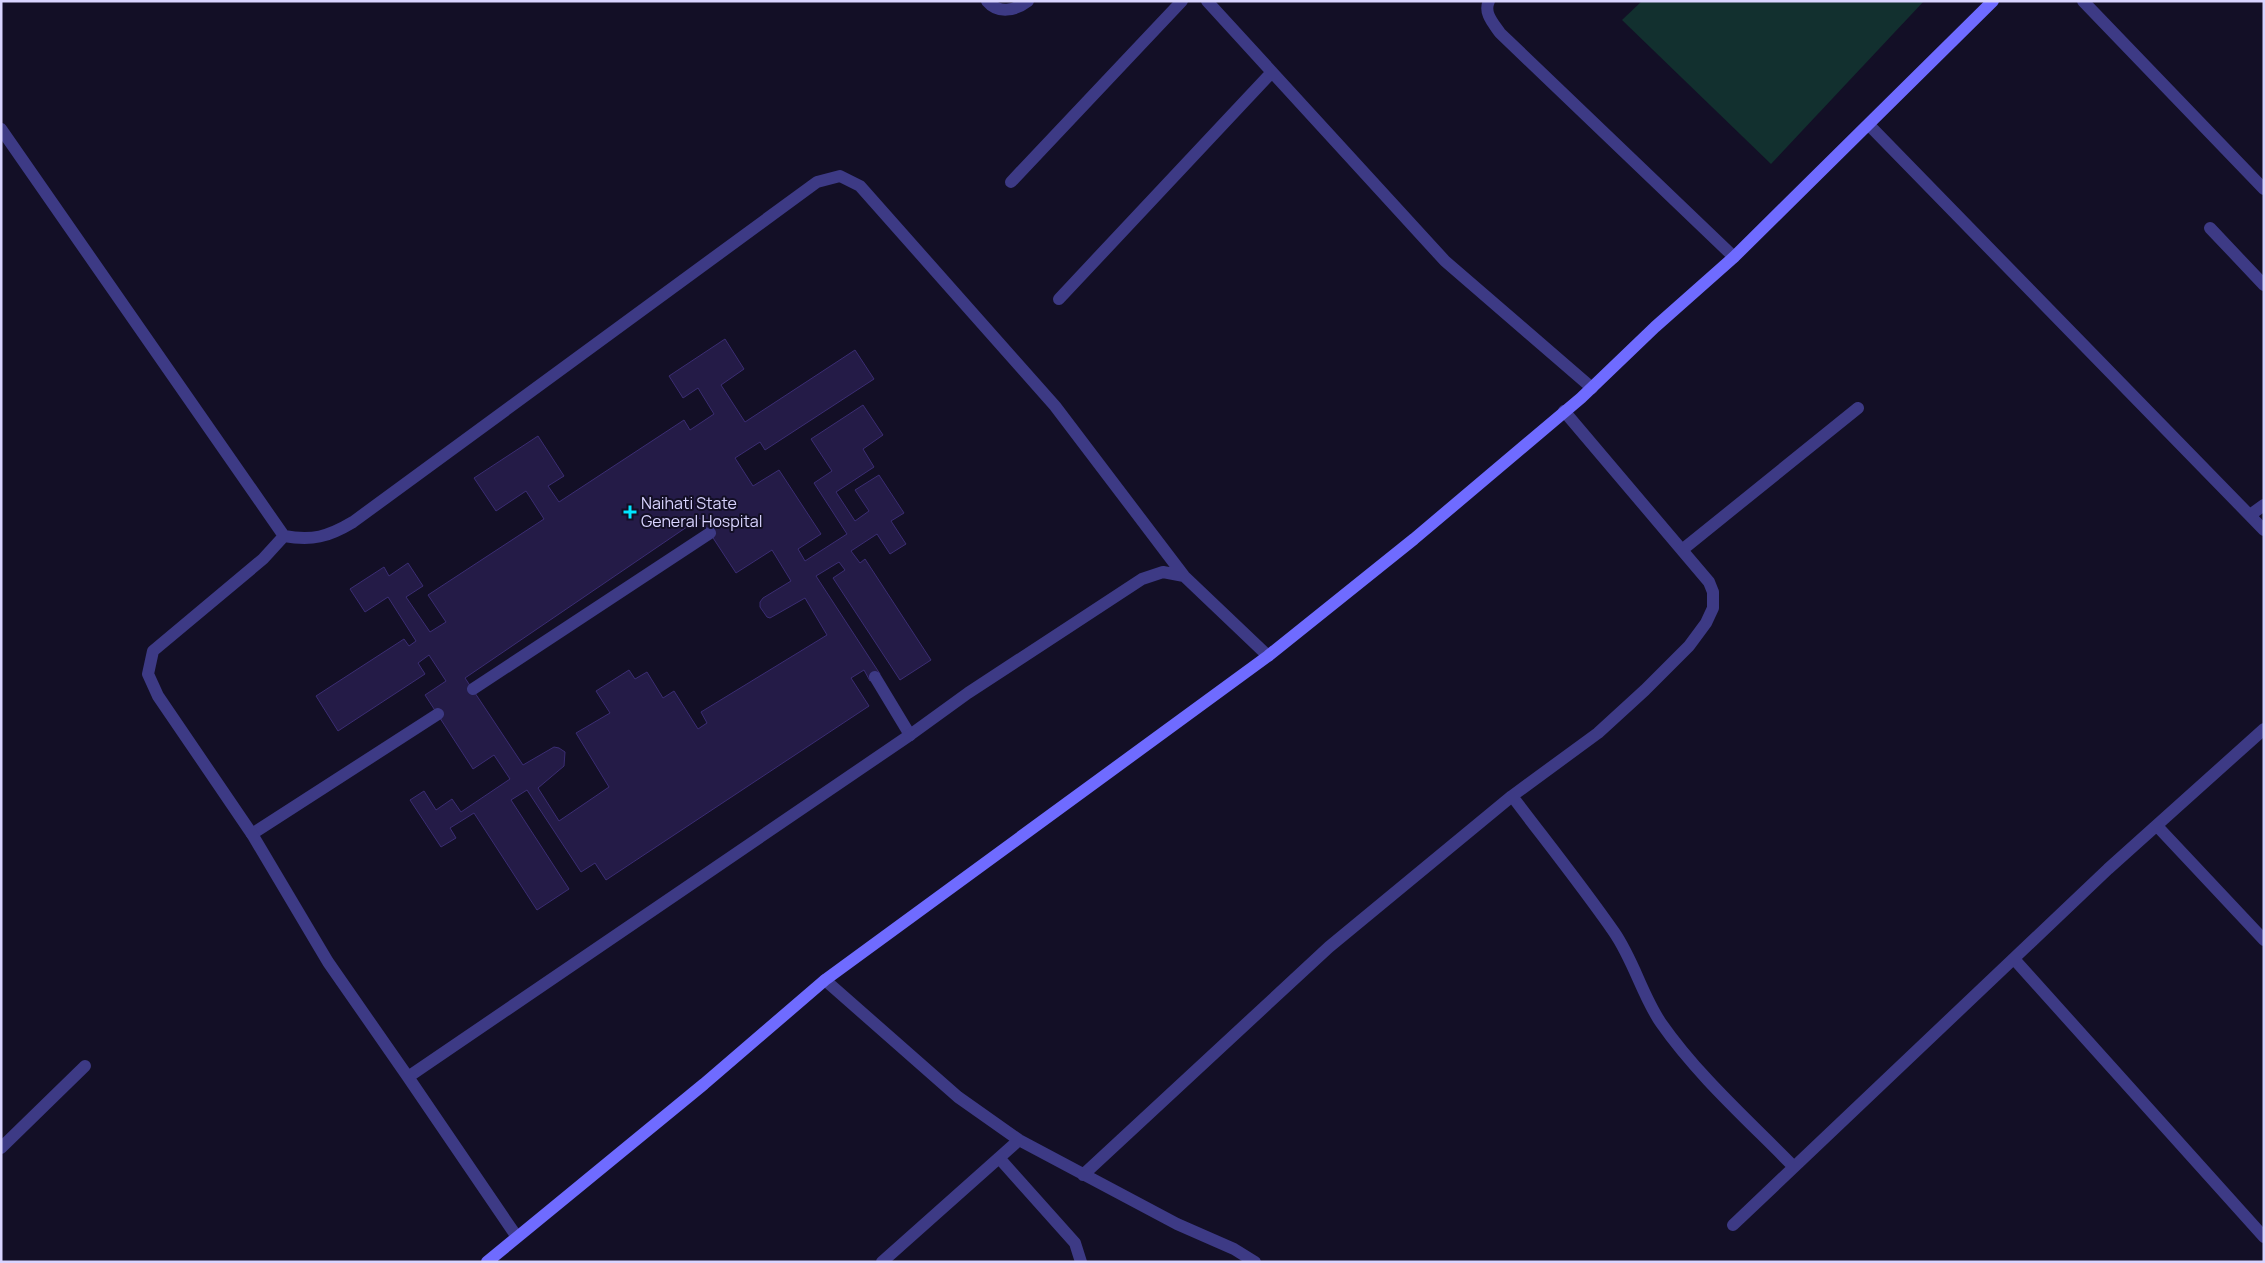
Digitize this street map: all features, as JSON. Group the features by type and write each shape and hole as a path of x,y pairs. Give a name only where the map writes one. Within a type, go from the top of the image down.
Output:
{"street":[{"path":"987,1 992,7 1004,10 1021,7 1028,1"},
{"path":"1011,182 1182,1"},
{"path":"1207,1 1445,261 1592,388"},
{"path":"1488,1 1489,18 1500,33 1734,257"},
{"path":"487,1262 704,1084 825,980 1268,656 1414,539 1592,388 1655,327 1734,257 1993,1"},
{"path":"2083,1 2264,189"},
{"path":"1059,299 1272,72"},
{"path":"1869,125 2264,530"},
{"path":"1,129 284,536 306,540 334,533 353,522 818,182 840,176 860,186 1055,406 1184,576 1268,656"},
{"path":"2210,228 2264,285"},
{"path":"1682,550 1858,408"},
{"path":"1083,1175 1329,947 1512,796 1604,726 1690,646 1706,623 1713,608 1713,592 1709,582 1564,411"},
{"path":"2250,515 2264,505"},
{"path":"473,689 710,533"},
{"path":"284,536 263,559 154,651 148,674 158,696 252,834 328,962 517,1237"},
{"path":"408,1078 910,735 968,693 1142,579 1163,572 1184,576"},
{"path":"875,677 910,735"},
{"path":"252,834 438,714"},
{"path":"1733,1225 2156,826 2264,730"},
{"path":"1512,796 1615,933 1661,1022 1691,1062 1794,1168"},
{"path":"2156,826 2264,940"},
{"path":"2014,959 2264,1236"},
{"path":"825,980 958,1097 1020,1140 1177,1224 1234,1249 1255,1262"},
{"path":"1,1148 86,1066"},
{"path":"882,1262 1020,1140"},
{"path":"1000,1159 1075,1243 1081,1262"}],"green space":[{"path":"1642,1 1924,1 1771,164 1622,20"}],"building":[{"path":"725,339 744,369 721,385 745,422 855,350 874,379 765,450 760,442 735,458 753,486 779,470 821,534 798,549 805,561 847,534 814,483 832,471 811,439 863,405 883,435 863,449 874,467 836,492 855,521 869,511 855,490 879,475 904,513 891,521 906,544 890,554 877,534 851,551 860,563 865,559 931,660 900,680 833,578 845,570 839,562 816,576 880,674 870,681 864,670 851,678 869,706 606,880 595,863 581,872 527,790 511,800 569,889 537,910 474,813 450,828 456,838 441,847 410,800 424,791 436,810 452,799 461,812 510,779 494,755 473,769 425,695 446,681 429,655 418,663 425,674 338,731 316,696 404,639 409,646 416,641 388,597 365,612 350,589 384,567 389,576 408,563 423,586 406,597 430,632 446,622 428,595 544,519 526,491 496,511 474,478 538,436 564,476 548,486 559,502 684,420 690,430 714,414 698,388 683,398 669,376","holes":["700,518 736,573 772,550 791,581 763,598 760,602 760,607 767,617 770,618 805,598 827,635 701,712 707,723 698,729 674,691 663,698 647,672 635,679 629,670 596,691 610,713 576,733 609,787 559,821 538,788 564,766 565,752 554,747 523,765 465,678"]}],"place":[{"name":"Naihati State General Hospital","path":"630,512"}]}
